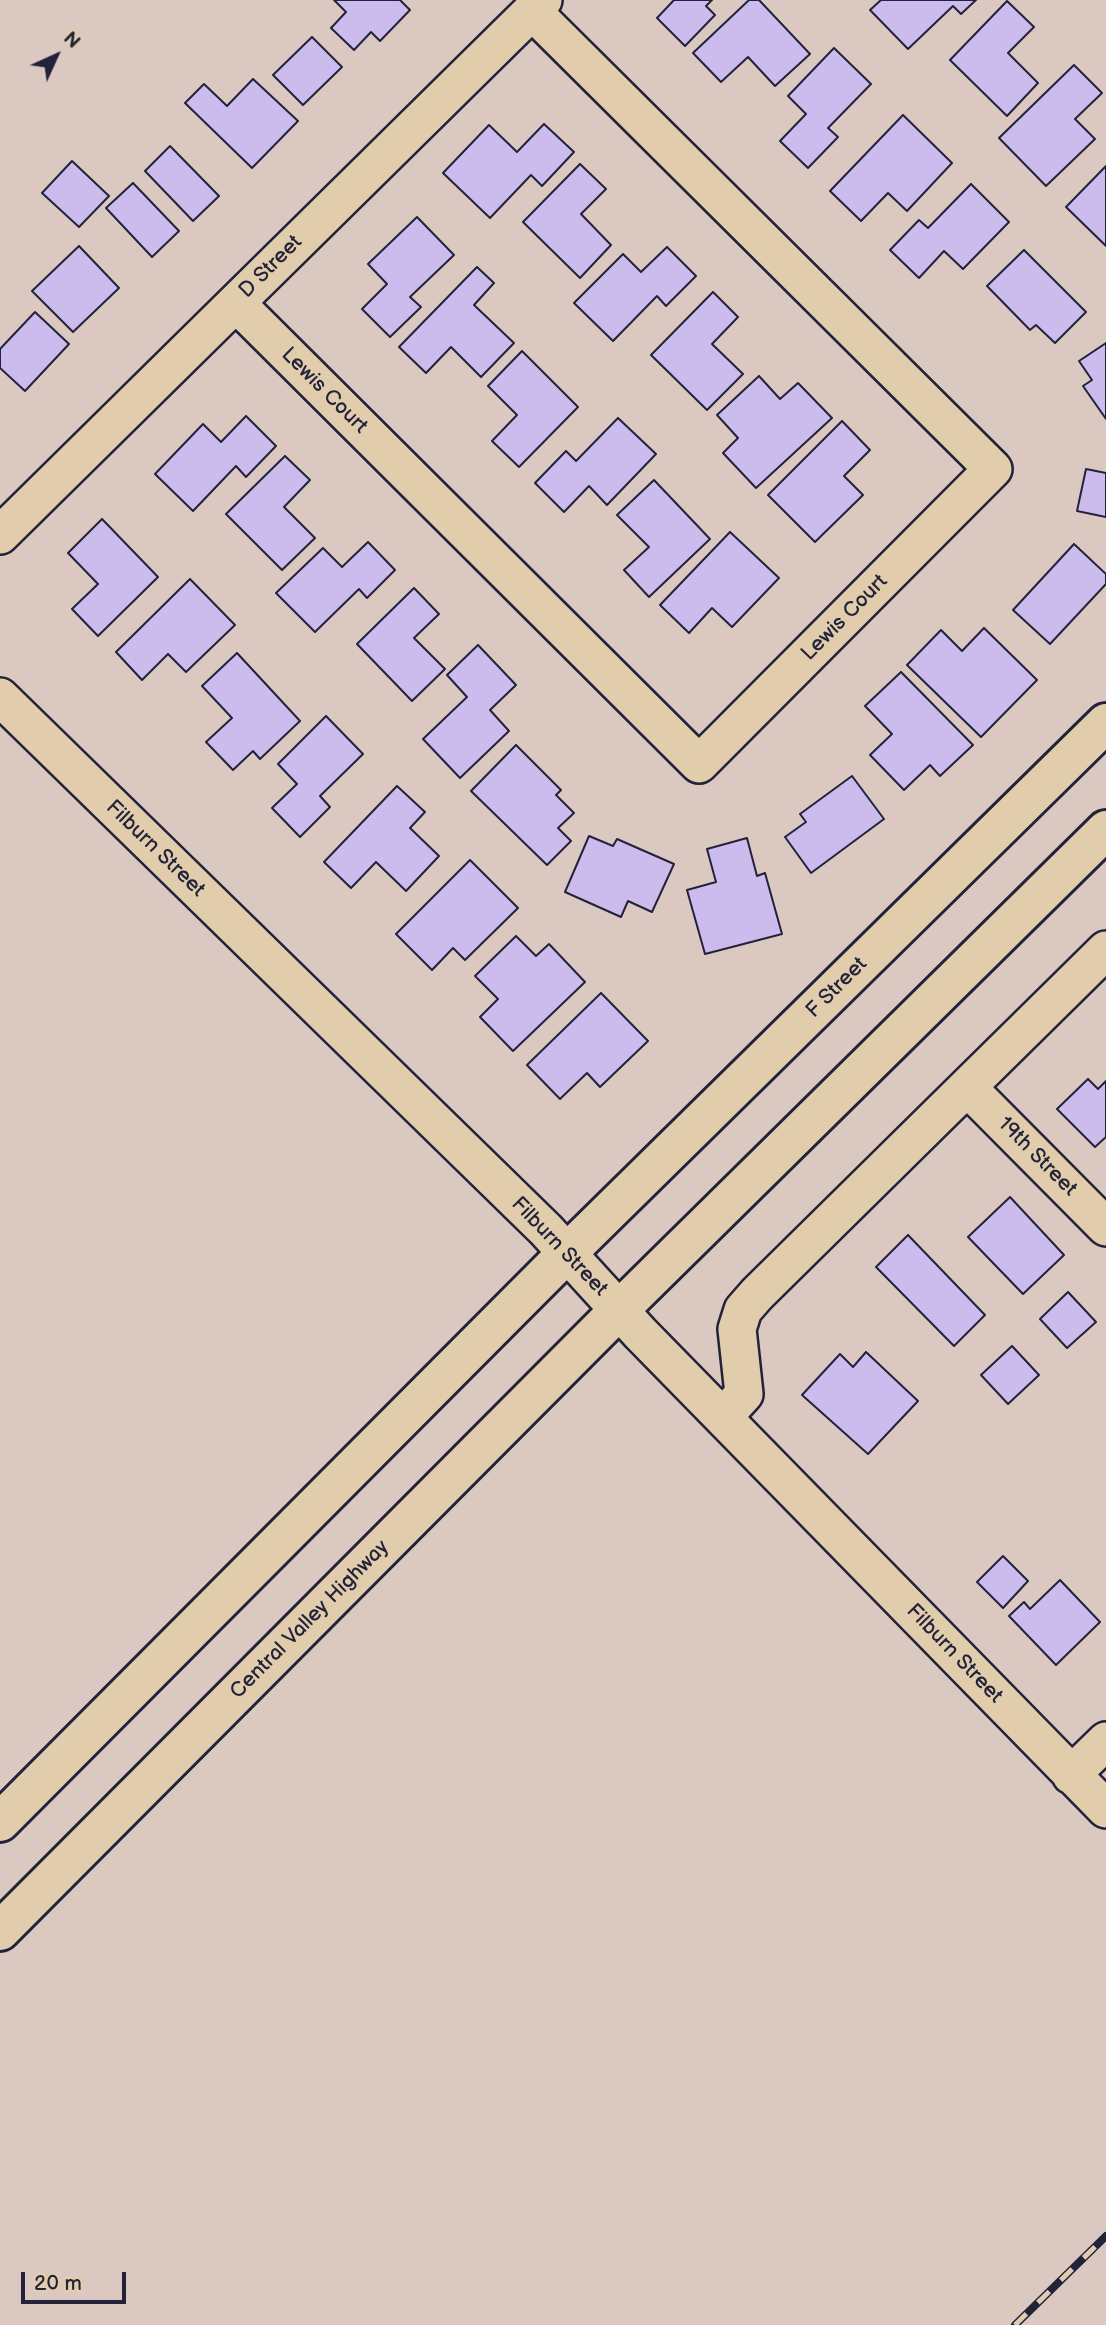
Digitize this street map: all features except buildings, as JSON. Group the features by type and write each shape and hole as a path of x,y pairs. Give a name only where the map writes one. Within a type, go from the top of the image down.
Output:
{"main road":[{"name":"F Street","path":"567,1253 1106,723"},
{"path":"619,1310 1106,830"},
{"path":"0,1822 567,1253"},
{"name":"Central Valley Highway","path":"0,1931 619,1310"}],"street":[{"name":"Lewis Court","path":"236,303 699,764 993,469 538,6"},
{"name":"D Street","path":"0,535 538,6"},
{"name":"Filburn Street","path":"0,697 567,1253 619,1310 1106,1809"},
{"path":"723,1417 744,1394 737,1329 743,1310 766,1284 1106,950"},
{"name":"19th Street","path":"967,1087 1106,1227"},
{"path":"1071,1775 1106,1741"}],"railway":[{"path":"1015,2325 1106,2236"}]}
